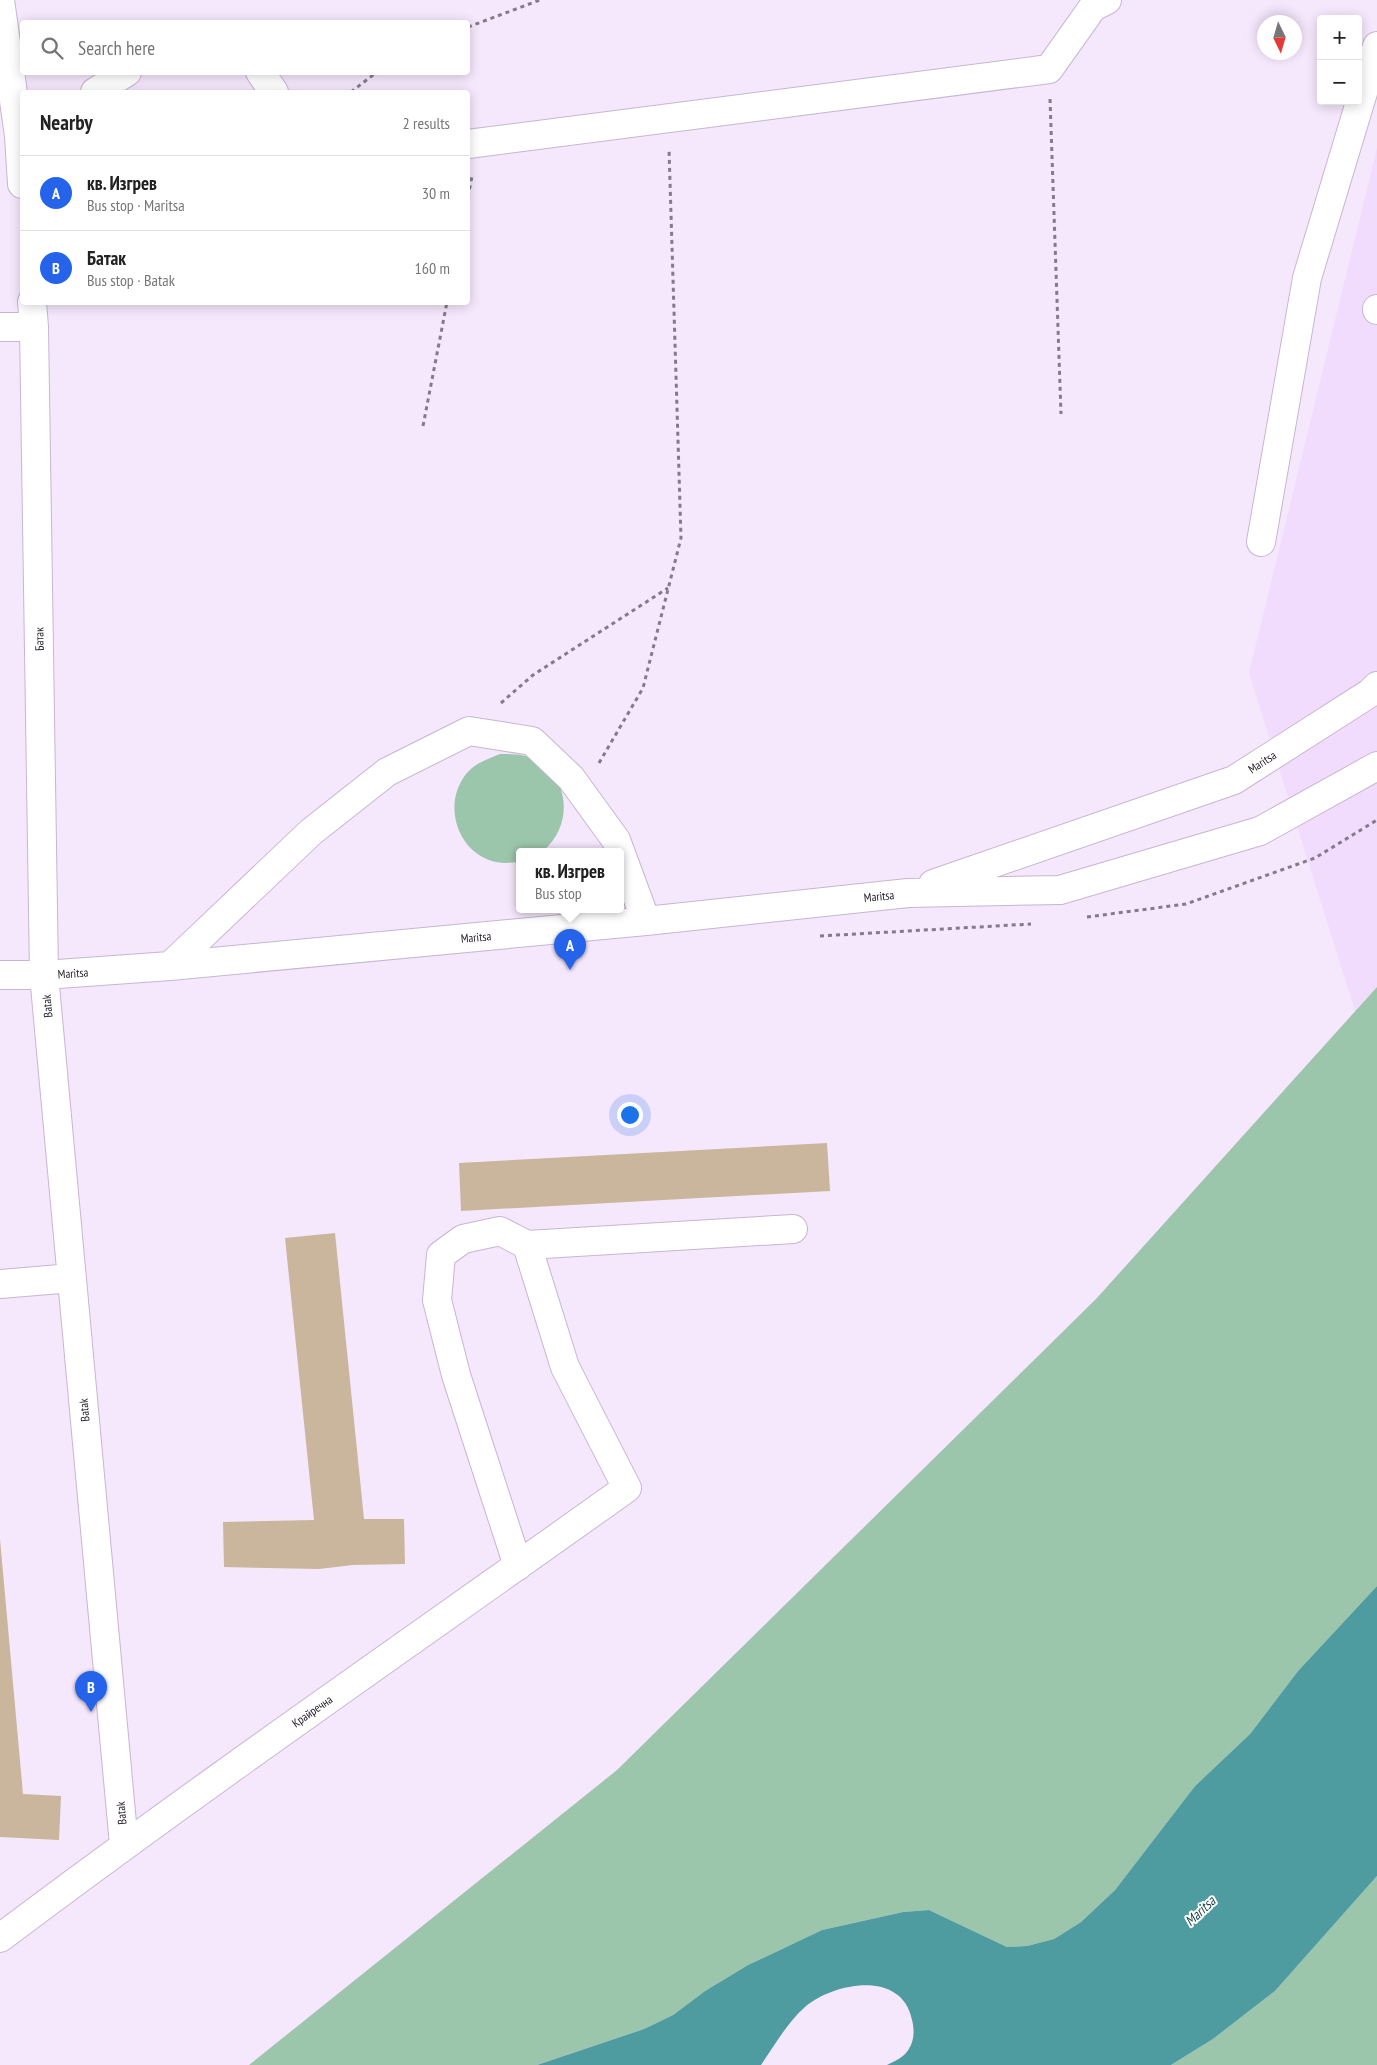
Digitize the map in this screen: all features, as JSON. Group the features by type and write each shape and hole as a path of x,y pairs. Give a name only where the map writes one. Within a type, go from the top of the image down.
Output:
{"street":[{"path":"0,0 20,129"},
{"path":"470,144 1049,70 1093,8 1107,0"},
{"path":"1261,542 1307,278 1377,46"},
{"path":"98,90 122,75"},
{"path":"262,75 273,90"},
{"path":"0,327 33,315"},
{"name":"Батак","path":"33,315 44,975"},
{"name":"Maritsa","path":"908,893 1234,780 1370,693 1377,686"},
{"path":"170,966 312,832 387,772 469,731 532,740 572,778 616,840 619,848"},
{"name":"Maritsa","path":"0,975 44,975 170,966 646,921 908,893 1060,890 1260,831 1377,766"},
{"path":"624,862 646,921"},
{"name":"Batak","path":"44,975 124,1845"},
{"path":"518,1566 456,1375 437,1300 441,1254 463,1239 500,1231 527,1245 792,1229"},
{"name":"Крайречна","path":"0,1938 124,1845 627,1488 565,1367 527,1245"},
{"path":"0,1284 72,1278"}],"path":[{"path":"470,26 540,0"},
{"path":"1049,70 1061,414"},
{"path":"354,90 373,75"},
{"path":"582,793 643,688 681,538 668,118"},
{"path":"423,426 446,305"},
{"path":"469,731 533,675 668,587"}],"shaded area":[{"path":"1377,148 1377,987 1355,1011 1249,673"},
{"path":"500,754 524,756 538,761 557,780 564,804 563,817 559,830 546,848 516,848 516,862 508,863 489,860 477,854 468,845 456,822 454,809 456,797 460,784 467,773 482,762"},
{"path":"1377,987 1377,1586 1298,1671 1250,1734 1195,1786 1115,1890 1081,1922 1054,1939 1027,1946 1007,1947 929,1910 903,1912 822,1930 748,1965 705,1991 673,2015 644,2029 537,2065 249,2065 617,1770 1096,1299"},
{"path":"1377,1876 1377,2065 1171,2065 1213,2039 1275,1991"}],"water":[{"path":"1377,1586 1377,1876 1275,1991 1213,2039 1171,2065 887,2065 902,2057 911,2046 913,2037 912,2020 906,2004 895,1993 882,1987 866,1985 833,1991 805,2007 787,2027 761,2065 537,2065 644,2029 673,2015 705,1991 748,1965 822,1930 903,1912 929,1910 1007,1947 1027,1946 1054,1939 1081,1922 1115,1890 1195,1786 1250,1734 1298,1671"}],"building":[{"path":"827,1143 830,1191 461,1211 459,1163"},
{"path":"335,1233 364,1519 404,1519 405,1564 353,1565 319,1569 224,1567 223,1522 314,1520 285,1238"},
{"path":"0,1539 23,1794 61,1796 59,1840 0,1837"}],"place":[{"name":"кв. Изгрев","path":"570,970"},
{"name":"Батак","path":"91,1712"}]}
